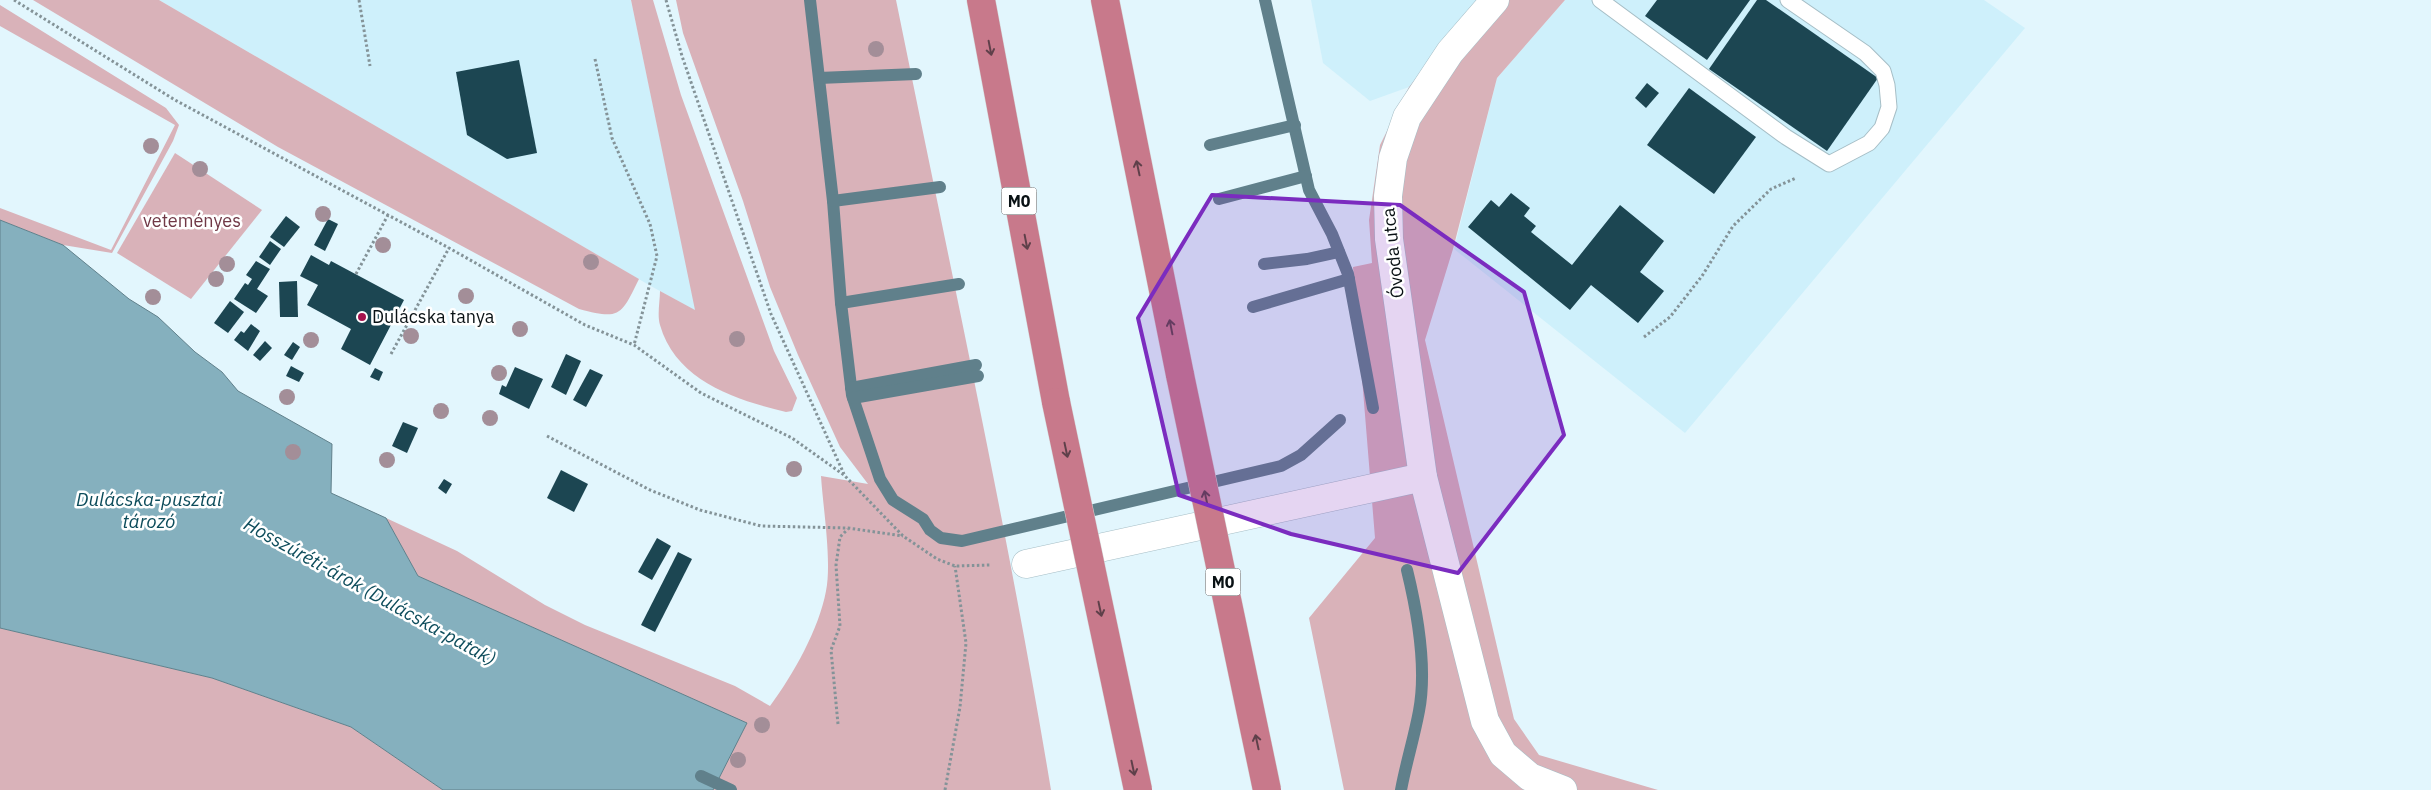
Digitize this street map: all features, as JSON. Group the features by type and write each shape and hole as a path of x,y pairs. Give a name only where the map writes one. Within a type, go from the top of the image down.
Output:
{"highway":[{"name":"M0","path":"981,0 1056,402 1138,790"},
{"name":"M0","path":"1105,0 1180,375 1267,790"}],"street":[{"name":"Óvoda utca","path":"1495,0 1450,52 1407,117 1393,158 1388,196 1389,239 1423,477 1485,721 1503,754 1530,776 1563,790"},
{"path":"1026,564 1423,477"}],"lane":[{"path":"1600,0 1786,137 1829,164 1869,143 1882,128 1890,106 1887,85 1883,71 1865,53 1788,0"}],"path":[{"path":"14,0 175,100 449,248 585,325 634,345 702,393 792,438 844,475 903,536 937,559 956,566 1026,564"},
{"path":"360,0 370,66"},
{"path":"666,0 682,56 771,314 844,475"},
{"path":"595,59 612,138 650,224 657,256 634,345"},
{"path":"1644,337 1670,317 1702,276 1733,226 1771,189 1829,164"},
{"path":"356,274 388,215"},
{"path":"391,354 449,248"},
{"path":"547,436 650,490 700,510 761,526 848,528 903,536"},
{"path":"838,724 830,650 840,626 836,565 840,537 848,528"},
{"path":"945,790 960,707 966,643 956,566"}],"highlighted area":[{"path":"1212,195 1400,205 1524,292 1564,435 1458,573 1291,534 1179,495 1138,318"}],"shaded area":[{"path":"159,0 631,0 696,311 649,285"},
{"path":"1311,0 1479,0 1409,87 1370,101 1323,63"},
{"path":"1565,0 1984,0 2025,28 1685,433 1454,249 1497,78"}],"green space":[{"path":"33,0 159,0 639,279 628,301 618,312 603,314 579,309 278,147"},
{"path":"631,0 653,0 681,95 774,351 797,398 792,411 786,412 747,401 710,385 679,361 668,344 660,325 660,291 695,310"},
{"path":"676,0 896,0 997,493 1051,790 713,790 746,723 418,576 386,518 457,551 545,605 585,625 735,686 770,706 796,666 818,621 828,579 828,550 821,476 868,484 840,447 798,355 770,287 743,201 683,33"},
{"path":"1479,0 1565,0 1497,78 1453,249 1425,340 1514,719 1539,755 1658,790 1344,790 1309,618 1375,538 1353,267 1372,263 1369,220 1380,145 1409,87"},
{"path":"0,5 166,108 179,125 173,141 112,253 63,245 0,220 0,208 111,250 175,125 0,26"},
{"name":"veteményes","path":"175,153 262,210 191,299 117,253"},
{"path":"0,628 212,678 351,727 443,790 0,790"}],"water":[{"name":"Dulácska-pusztai tározó","path":"0,220 63,245 129,299 158,317 195,352 222,372 238,391 332,444 331,493 386,518 418,576 747,723 713,790 443,790 351,727 212,678 0,628"}],"building":[{"path":"1657,0 1750,0 1707,60 1645,16"},
{"path":"1757,0 1766,0 1878,78 1827,151 1709,69"},
{"path":"519,60 537,153 507,159 467,135 456,72"},
{"path":"1647,83 1659,93 1646,108 1635,98"},
{"path":"1689,88 1756,137 1714,194 1647,145"},
{"path":"1511,193 1530,208 1524,216 1536,226 1531,232 1572,265 1620,205 1664,241 1640,272 1664,291 1638,323 1591,285 1570,310 1468,227 1491,200 1499,207"},
{"path":"286,216 300,227 284,247 270,237"},
{"path":"328,219 338,224 325,251 314,245"},
{"path":"270,241 281,249 270,265 259,257"},
{"name":"Dulácska tanya","path":"311,255 329,265 331,261 404,300 370,365 341,349 351,329 307,305 318,285 300,276"},
{"path":"256,261 270,269 257,289 268,296 256,313 234,299 245,283 248,285 252,279 246,275"},
{"path":"297,281 298,317 280,317 279,282"},
{"path":"230,301 244,312 228,333 214,323"},
{"path":"251,324 260,331 248,351 234,340 241,331 244,333"},
{"path":"265,341 272,348 260,361 253,355"},
{"path":"293,342 300,347 292,360 284,355"},
{"path":"566,354 581,361 566,395 551,387"},
{"path":"291,366 304,373 299,382 286,376"},
{"path":"515,367 543,379 529,409 499,394 502,385 506,387"},
{"path":"375,368 383,372 379,381 370,377"},
{"path":"590,369 603,375 586,407 573,400"},
{"path":"403,422 418,428 407,453 392,446"},
{"path":"561,470 588,484 574,512 547,498"},
{"path":"444,479 452,484 446,494 438,488"},
{"path":"657,538 671,546 652,580 638,572"},
{"path":"678,552 692,559 655,632 641,625"}],"waterway":[{"path":"810,0 833,201 841,303 852,395 880,479 893,500 923,519 930,530 941,538 962,541 1281,466 1301,455 1340,420"},
{"path":"1265,0 1309,190 1332,234 1348,274 1373,408"},
{"path":"819,78 916,74"},
{"path":"1210,145 1295,125"},
{"path":"1219,199 1306,176"},
{"path":"833,201 940,187"},
{"path":"1264,264 1307,259 1339,252"},
{"path":"1253,307 1349,279"},
{"path":"841,303 959,284"},
{"path":"851,388 976,365"},
{"path":"853,398 978,376"},
{"path":"1401,790 1419,711 1422,677 1420,640 1407,570"},
{"name":"Hosszúréti-árok (Dulácska-patak)","path":"701,776 731,790"}],"place":[{"name":"Dulácska tanya","path":"362,317"}]}
